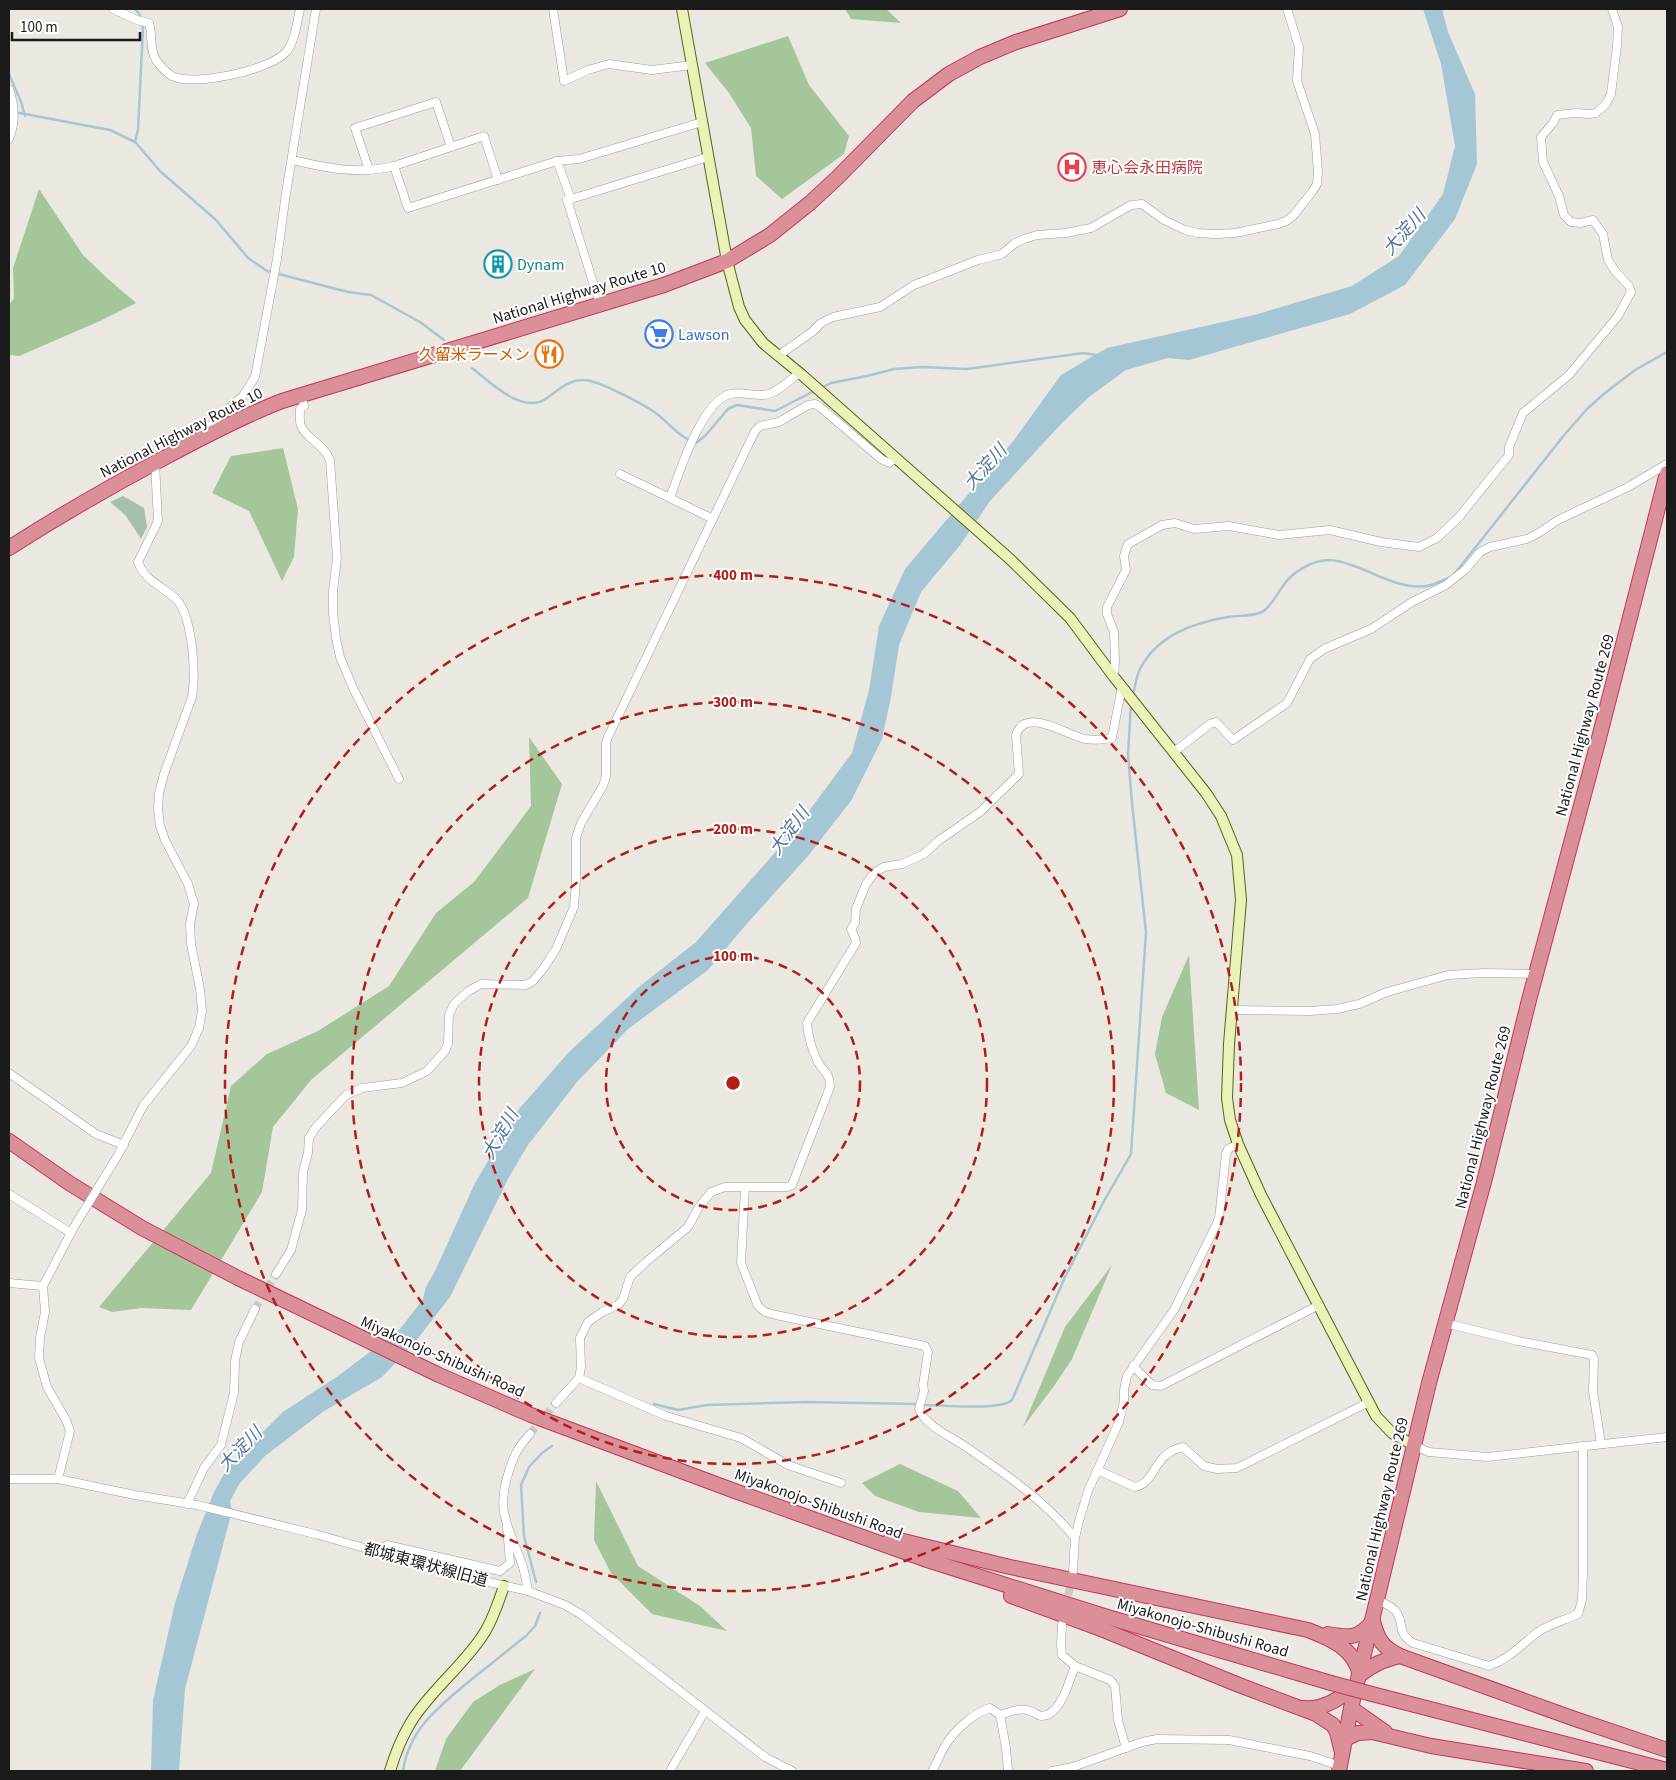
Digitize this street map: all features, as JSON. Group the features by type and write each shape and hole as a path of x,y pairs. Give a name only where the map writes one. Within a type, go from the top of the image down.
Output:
{"highway":[{"name":"National Highway Route 10","path":"9,548 93,497 240,418 301,394 600,304 664,284 727,261 770,235 810,203 913,101 949,74 980,57 1016,42 1120,9"},
{"name":"National Highway Route 269","path":"1340,1764 1377,1600 1445,1323 1468,1243 1667,473"},
{"path":"9,1136 69,1182"},
{"name":"Miyakonojo-Shibushi Road","path":"9,1141 142,1228 328,1323 530,1415 807,1518 924,1559 1104,1616 1331,1683 1667,1770"},
{"path":"9,1148 69,1182"},
{"path":"807,1518 1002,1565 1345,1637 1361,1633 1373,1621 1380,1642 1388,1650 1400,1656 1667,1750"},
{"path":"807,1518 1101,1628 1238,1685 1316,1714 1333,1725 1340,1741 1340,1764"},
{"path":"1308,1630 1329,1638 1347,1651 1354,1658 1358,1680"},
{"path":"1298,1707 1313,1708 1322,1706 1341,1697 1371,1665 1400,1656"},
{"path":"1352,1708 1375,1726 1392,1736"},
{"path":"1345,1739 1358,1733 1372,1732 1431,1746 1586,1771"}],"street":[{"path":"113,9 137,20 149,23 152,31 152,51 157,61 173,76 190,80 230,76 273,62 286,52 292,40 300,9"},
{"path":"200,438 215,420 243,396 255,377 277,259 316,9"},
{"path":"553,9 564,81 588,70 609,64 652,70 692,65"},
{"path":"682,9 727,261 739,307 745,320 763,343 801,374 980,532 1070,618 1206,793 1221,816 1237,855 1241,900 1227,1098 1230,1120 1238,1144 1261,1195 1369,1402 1384,1426 1399,1438 1429,1452 1487,1457 1667,1437"},
{"path":"778,356 812,332 821,323 833,317 880,307 922,281 978,260 1002,254 1015,243 1024,239 1037,235 1066,233 1091,228 1131,205 1142,204 1164,220 1184,230 1197,233 1235,233 1286,221 1312,192 1317,184 1318,172 1313,125 1297,81 1299,46 1287,9"},
{"path":"1114,677 1114,632 1107,614 1107,607 1126,570 1124,556 1128,544 1162,525 1175,523 1194,528 1229,526 1279,536 1330,530 1381,542 1419,547 1437,538 1459,517 1509,455 1509,447 1523,413 1569,375 1618,316 1631,292 1629,286 1608,260 1603,234 1593,220 1580,223 1571,222 1564,215 1543,162 1541,137 1553,124 1557,115 1576,112 1596,113 1606,104 1610,94 1617,46 1618,27 1612,9"},
{"path":"9,89 14,102 14,126 9,139"},
{"path":"369,170 355,128 436,102 451,147"},
{"path":"394,166 408,208 557,161 579,159 702,122"},
{"path":"292,160 334,170 376,171 484,136 498,180"},
{"path":"600,304 567,200 708,157"},
{"path":"557,161 571,199"},
{"path":"670,498 696,432 719,399 728,394 736,393 763,396 770,394 801,374"},
{"path":"301,394 304,406 300,410 300,424 306,434 326,450 330,460 337,558 332,591 332,613 340,657 373,730 399,779"},
{"path":"276,1274 291,1250 302,1210 303,1172 309,1138 316,1127 346,1094 362,1088 402,1083 426,1071 441,1056 448,1043 449,1015 454,1004 466,992 481,984 525,985 532,982 556,949 574,907 578,831 603,786 606,776 606,743 608,737 755,431 760,426 779,422 808,405 815,404 881,459 889,463 896,458"},
{"path":"58,1479 70,1431 66,1420 47,1387 39,1358 40,1338 45,1312 42,1286 124,1145 143,1106 191,1046 202,1011 200,989 191,944 190,924 194,904 188,884 163,833 158,809 159,793 164,774 192,697 194,684 187,622 181,607 175,599 148,579 138,562 158,521 155,463"},
{"path":"1174,752 1210,724 1216,722 1233,740 1287,702 1310,659 1324,649 1371,629 1412,602 1446,585 1466,569 1480,552 1532,537 1558,520 1628,488 1667,464"},
{"path":"620,474 713,519"},
{"path":"556,1402 578,1378 580,1338 588,1322 602,1312 618,1305 623,1299 630,1277 688,1227 698,1207 711,1192 725,1187 787,1187 792,1185 830,1087 830,1078 819,1064 812,1049 807,1032 807,1023 856,943 856,938 851,929 856,909 866,884 875,872 884,867 902,864 924,854 938,841 980,812 1020,774 1016,735 1018,729 1023,724 1032,722 1042,723 1086,739 1104,740 1112,738 1125,690"},
{"path":"1232,1010 1337,1009 1359,1004 1387,992 1448,975 1484,973 1536,974"},
{"path":"9,1073 96,1134 124,1145"},
{"path":"1073,1572 1075,1538 1088,1491 1120,1422 1127,1376 1174,1310 1219,1218 1226,1154 1228,1149 1238,1144"},
{"path":"744,1188 740,1263 758,1306 766,1312 776,1315 925,1346 928,1352 923,1385 924,1391 918,1409 922,1416 1028,1492 1060,1520 1075,1538"},
{"path":"9,1194 73,1230"},
{"path":"9,1283 42,1286"},
{"path":"1133,1366 1152,1385 1161,1386 1318,1305"},
{"path":"187,1504 204,1468 221,1444 234,1393 235,1361 239,1342 254,1308"},
{"path":"1445,1323 1518,1341 1592,1355 1594,1359 1593,1390 1601,1444"},
{"path":"578,1378 666,1416 741,1438 788,1465 841,1483"},
{"path":"1098,1470 1135,1486 1141,1486 1162,1457 1183,1446 1204,1466 1216,1469 1237,1468 1369,1402"},
{"path":"528,1591 523,1566 503,1515 504,1487 517,1448 530,1434"},
{"path":"1377,1600 1391,1607 1397,1613 1404,1637 1413,1643 1489,1666 1514,1653 1538,1632 1578,1614 1582,1600 1583,1571 1583,1446"},
{"name":"都城東環状線旧道","path":"9,1479 58,1479 197,1506 383,1552 528,1591 565,1605 582,1615 765,1757 792,1771"},
{"path":"383,1552 387,1545 500,1571 510,1563 507,1527"},
{"path":"390,1771 397,1750 412,1722 430,1698 469,1654 484,1633 504,1586"},
{"path":"1062,1624 1060,1646 1062,1655 1074,1666 1110,1680 1115,1686 1118,1720 1126,1748"},
{"path":"1000,1715 1021,1708 1040,1716 1055,1710 1063,1698 1074,1666"},
{"path":"932,1771 945,1745 971,1716 990,1708 1000,1715 1008,1771"},
{"path":"670,1771 705,1711"},
{"path":"1052,1771 1073,1769 1142,1742 1157,1739 1229,1740 1340,1764"}],"green space":[{"path":"845,9 886,9 901,23 851,19"},
{"path":"788,36 809,85 849,136 844,154 782,199 756,176 751,128 729,93 705,63"},
{"path":"39,189 83,255 136,303 100,321 19,356 9,355 9,305 14,298 13,268"},
{"path":"283,448 298,509 294,557 282,581 249,511 212,493 231,456"},
{"path":"123,496 144,508 147,527 141,539 126,516 110,502"},
{"path":"529,737 562,784 528,898 311,1080 273,1127 262,1192 191,1310 141,1308 112,1312 99,1307 211,1173 231,1086 267,1054 318,1031 389,986 436,913 474,882 508,837 531,806"},
{"path":"1189,955 1199,1110 1166,1093 1155,1054 1162,1017"},
{"path":"1112,1265 1072,1359 1023,1427 1065,1327"},
{"path":"900,1464 958,1491 981,1518 919,1512 875,1496 862,1483"},
{"path":"596,1481 638,1566 700,1606 727,1631 652,1614 611,1573 594,1540"},
{"path":"535,1669 460,1771 435,1771 446,1739 473,1702 500,1685"}],"water":[{"path":"1423,9 1442,9 1448,32 1475,94 1477,164 1455,219 1405,285 1350,314 1189,360 1168,358 1126,370 1089,397 1061,424 990,501 961,544 921,592 899,645 882,739 851,801 808,856 708,970 628,1029 577,1082 528,1145 509,1177 450,1297 412,1346 382,1377 324,1411 265,1456 240,1483 230,1501 232,1511 185,1689 179,1771 151,1771 153,1700 175,1603 197,1534 214,1492 229,1465 283,1412 338,1376 400,1329 423,1299 426,1287 475,1183 519,1109 569,1052 640,986 696,942 794,831 852,753 869,690 879,626 905,569 1014,440 1061,375 1107,348 1254,315 1352,286 1399,256 1443,194 1455,146 1441,64"}],"waterway":[{"path":"135,9 140,15 143,28 138,130 135,142"},
{"path":"9,74 25,116"},
{"path":"9,111 110,130 135,142 161,172 216,220 248,258 267,271 348,292 371,295 420,322 444,340"},
{"path":"1133,695 1140,669 1147,658 1166,640 1189,627 1201,623 1262,612 1271,604 1291,576 1302,568 1315,563 1328,560 1341,562 1391,581 1411,586 1431,585 1452,577 1587,409 1635,370 1667,352"},
{"path":"821,388 831,383 894,369 922,367 967,369 1083,353 1096,355"},
{"path":"472,368 507,395 528,403 538,402 547,398 574,381 584,380 600,384 651,410 680,434 696,443 705,436 728,409 737,405 775,411 816,390"},
{"path":"924,1405 983,1406 1005,1403 1012,1400 1065,1277 1104,1201 1131,1154 1146,932 1128,754 1131,703"},
{"path":"654,1404 678,1410 707,1405 807,1402 916,1404"},
{"path":"536,1582 524,1536 521,1485 529,1467 542,1453 552,1446"},
{"path":"403,1771 406,1756 412,1742 428,1719 460,1689 526,1636 535,1626 540,1613"}],"tunnel":[{"path":"255,1309 276,1274"},
{"path":"530,1434 556,1403"},
{"path":"1066,1607 1072,1577"}],"place":[{"name":"恵心会永田病院","path":"1072,167"},
{"name":"Dynam","path":"498,264"},
{"name":"Lawson","path":"659,334"},
{"name":"久留米ラーメン","path":"549,354"}],"water label":[{"name":"大淀川","path":"1404,232"},
{"name":"大淀川","path":"985,467"},
{"name":"大淀川","path":"789,831"},
{"name":"大淀川","path":"500,1134"},
{"name":"大淀川","path":"240,1449"}]}
